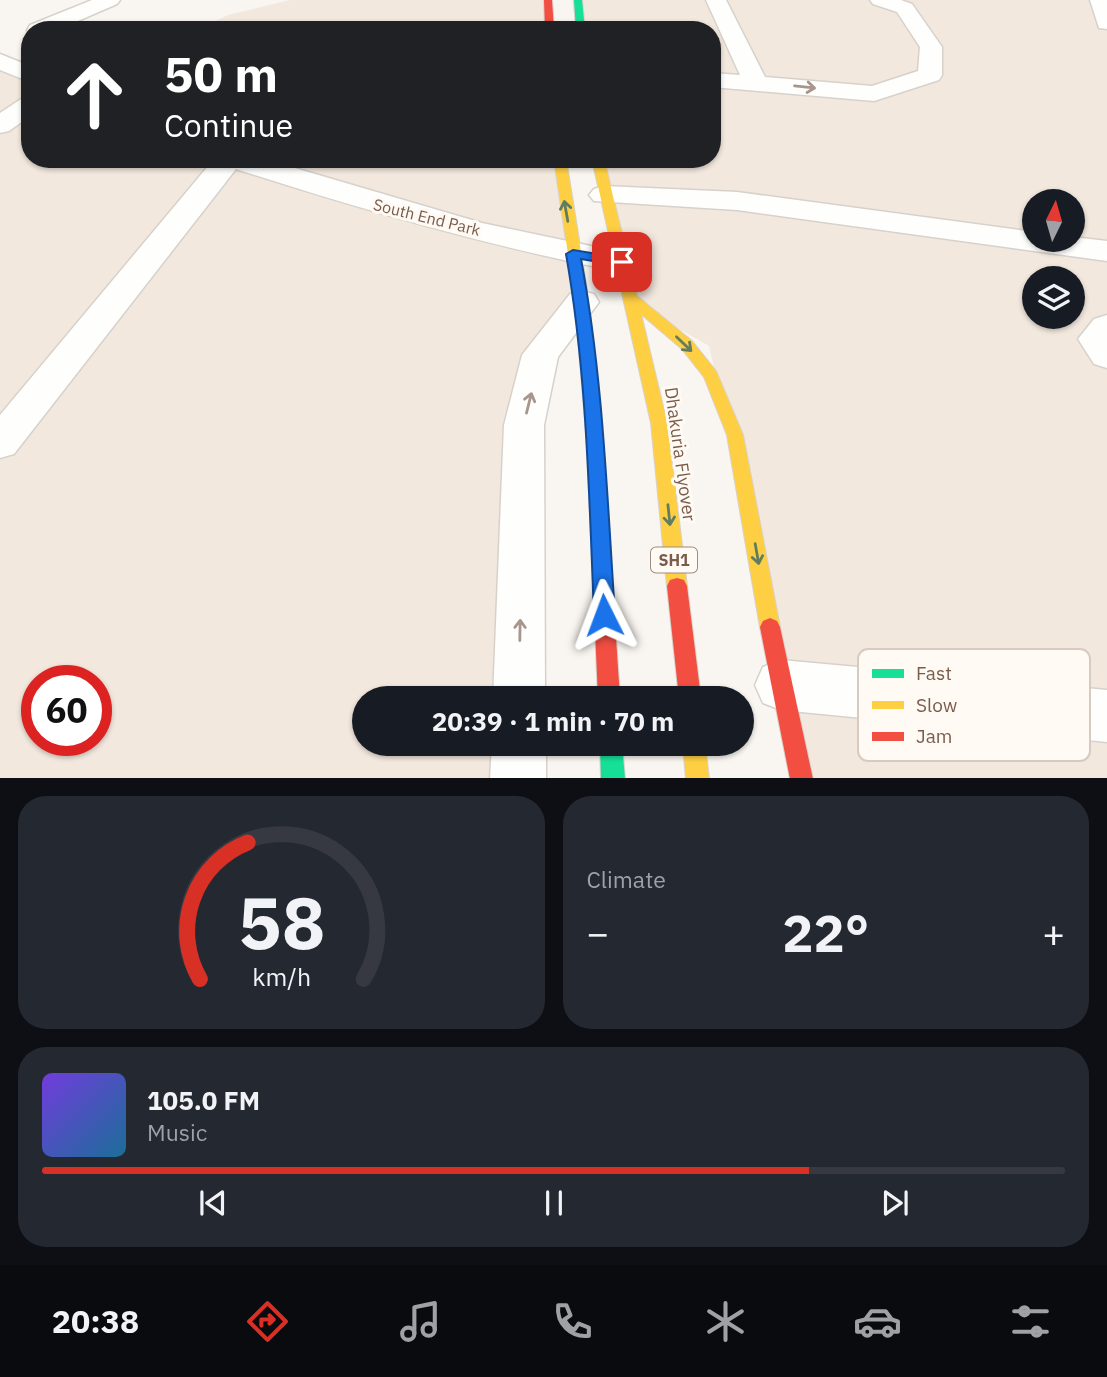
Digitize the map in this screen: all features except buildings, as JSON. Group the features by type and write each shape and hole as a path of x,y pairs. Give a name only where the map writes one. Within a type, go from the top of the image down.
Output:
{"main road":[{"path":"548,0 549,21"},
{"path":"578,0 580,21"},
{"path":"561,168 582,302 594,420 608,686"},
{"name":"SH1","path":"600,168 604,195 632,299"},
{"path":"632,299 687,345 711,375 735,435 781,685 802,778"},
{"name":"Dhakuria Flyover","path":"632,299 659,423 689,686"},
{"path":"612,756 613,778"},
{"path":"695,756 698,778"}],"street":[{"path":"63,20 110,0"},
{"path":"716,0 755,82"},
{"path":"721,80 874,94 930,75 931,47 905,8 880,0"},
{"path":"1100,0 1107,23"},
{"path":"63,20 68,21"},
{"path":"0,125 21,110"},
{"path":"0,443 222,168"},
{"name":"South End Park","path":"262,168 354,198 573,254 622,262"},
{"path":"604,195 737,201 1107,251"},
{"path":"519,686 523,425 540,355 582,302"},
{"path":"1107,327 1096,339 1107,355"},
{"path":"781,685 858,692"},
{"path":"518,778 519,756"}],"shaded area":[{"path":"290,0 545,0 548,21 215,21 228,15"},
{"path":"572,0 1107,0 1107,778 812,778 709,346 622,296 600,168 721,168 721,21 576,21"},
{"path":"21,59 21,168 565,168 580,303 530,436 520,686 352,686 352,756 517,756 516,778 0,778 0,67"}],"traffic: fast":[{"path":"578,0 580,21"},
{"path":"612,756 613,778"}],"traffic: slow":[{"path":"561,168 582,302 595,444"},
{"path":"600,168 659,423 677,586"},
{"path":"632,299 687,345 711,375 735,435 770,627"},
{"path":"695,756 698,778"}],"traffic: jam":[{"path":"548,0 549,21"},
{"path":"595,444 608,686"},
{"path":"677,586 689,686"},
{"path":"770,627 802,778"}],"route":[{"path":"604,615 594,420 582,302 573,254 622,262"}]}
